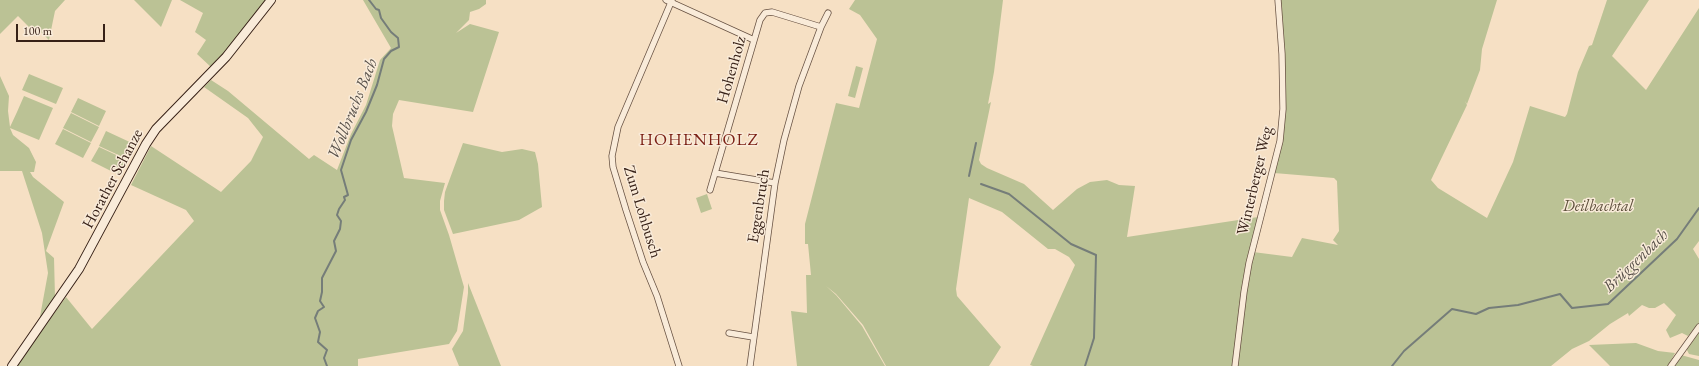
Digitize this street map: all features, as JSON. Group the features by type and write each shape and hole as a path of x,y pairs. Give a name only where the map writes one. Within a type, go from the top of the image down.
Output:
{"main road":[{"name":"Horather Schanze","path":"12,366 79,268 149,139 156,129 226,57 271,0"}],"street":[{"name":"Winterberger Weg","path":"1235,366 1249,263 1280,141 1283,109 1282,54 1278,0"},
{"path":"670,1 754,40"},
{"name":"Zum Lohbusch","path":"670,1 618,127 612,156 613,167 626,210 643,262 659,302 679,366"},
{"name":"Hohenholz","path":"710,190 760,20 766,13 772,12 820,27"},
{"name":"Eggenbruch","path":"750,366 775,183 784,140 793,107 820,27 828,13"},
{"path":"715,173 775,183"},
{"path":"1671,366 1699,327"},
{"path":"729,333 753,337"}],"green space":[{"path":"0,0 65,0 55,11 49,40 37,28 35,33 18,16 0,34"},
{"path":"134,0 172,0 161,27"},
{"path":"180,0 268,0 212,68 197,54 206,40 195,32 203,13"},
{"path":"363,0 486,0 486,4 479,9 470,12 469,20 456,33 470,24 499,32 473,112 399,100 393,114 392,126 404,178 445,183 440,201 440,210 464,287 457,331 449,344 358,359 358,366 16,366 66,297 92,329 194,221 186,210 131,185 151,146 221,192 251,161 263,137 248,118 204,87 211,80 228,91 309,159 314,155 337,170 351,134 366,105 380,60 391,48"},
{"path":"855,0 1003,0 994,72 988,104 991,102 979,160 981,164 987,168 1024,184 1053,210 1077,189 1090,182 1107,180 1119,185 1135,186 1127,237 1258,217 1241,292 1233,366 1030,365 1075,265 1069,257 1055,249 1048,249 1002,212 969,198 956,289 957,296 1001,347 989,366 886,366 863,325 836,294 826,286 836,295 862,326 885,366 797,366 791,311 807,313 806,275 811,275 808,244 805,244 805,224 836,103 859,108 877,39 860,15 849,9"},
{"name":"Deilbachtal","path":"1278,0 1497,0 1482,49 1480,70 1467,104 1465,101 1467,105 1431,180 1438,188 1487,218 1513,162 1530,106 1565,117 1567,114 1578,72 1589,46 1592,45 1607,0 1649,0 1612,56 1646,90 1699,8 1699,241 1693,249 1699,259 1699,323 1688,336 1682,333 1670,338 1666,330 1676,315 1664,303 1655,308 1649,308 1642,305 1629,316 1628,313 1610,324 1589,341 1572,349 1551,366 1237,366 1253,252 1292,257 1302,238 1338,245 1333,240 1339,231 1337,181 1334,178 1274,173 1283,135"},
{"path":"856,66 863,68 855,98 848,96"},
{"path":"29,74 63,88 56,104 22,90"},
{"path":"0,76 9,96 8,111 10,127 17,112 46,124 39,140 10,128 13,135 29,148 36,162 34,172 30,172 33,177 64,202 46,251 54,258 55,297 39,322 48,273 42,233 22,171 0,171"},
{"path":"24,96 53,108 46,124 17,112"},
{"path":"78,98 106,111 99,126 71,112"},
{"path":"71,113 99,127 91,142 63,128"},
{"path":"63,129 91,143 83,158 55,144"},
{"path":"106,131 134,144 127,159 99,146"},
{"path":"463,143 502,152 522,149 535,152 538,164 542,207 519,220 453,234 444,210 444,201 445,192"},
{"path":"99,147 127,160 119,175 91,161"},
{"path":"707,194 712,209 701,213 696,198"},
{"path":"468,283 501,366 459,366 452,349 463,331"},
{"path":"1699,330 1699,356 1689,354 1686,348"},
{"path":"1636,343 1658,351 1675,353 1668,366 1610,366 1589,345"},
{"path":"1681,355 1699,360 1699,366 1673,366"}],"waterway":[{"name":"Wollbruchs Bach","path":"327,366 324,358 327,350 318,342 320,332 315,318 318,311 324,307 320,301 322,292 322,278 336,251 334,241 340,229 341,221 337,215 345,200 344,197 348,195 341,170 351,140 366,112 377,85 384,59 391,51 399,47 398,38 391,32 381,18 379,10 376,9 369,0"},
{"path":"969,176 976,143"},
{"path":"981,184 1009,194 1071,244 1096,255 1094,338 1085,366"},
{"name":"Brüggenbach","path":"1392,366 1404,351 1452,309 1476,314 1489,308 1518,305 1560,294 1572,308 1608,304 1677,239 1699,208"}],"district":[{"name":"HOHENHOLZ","path":"699,140"}]}
